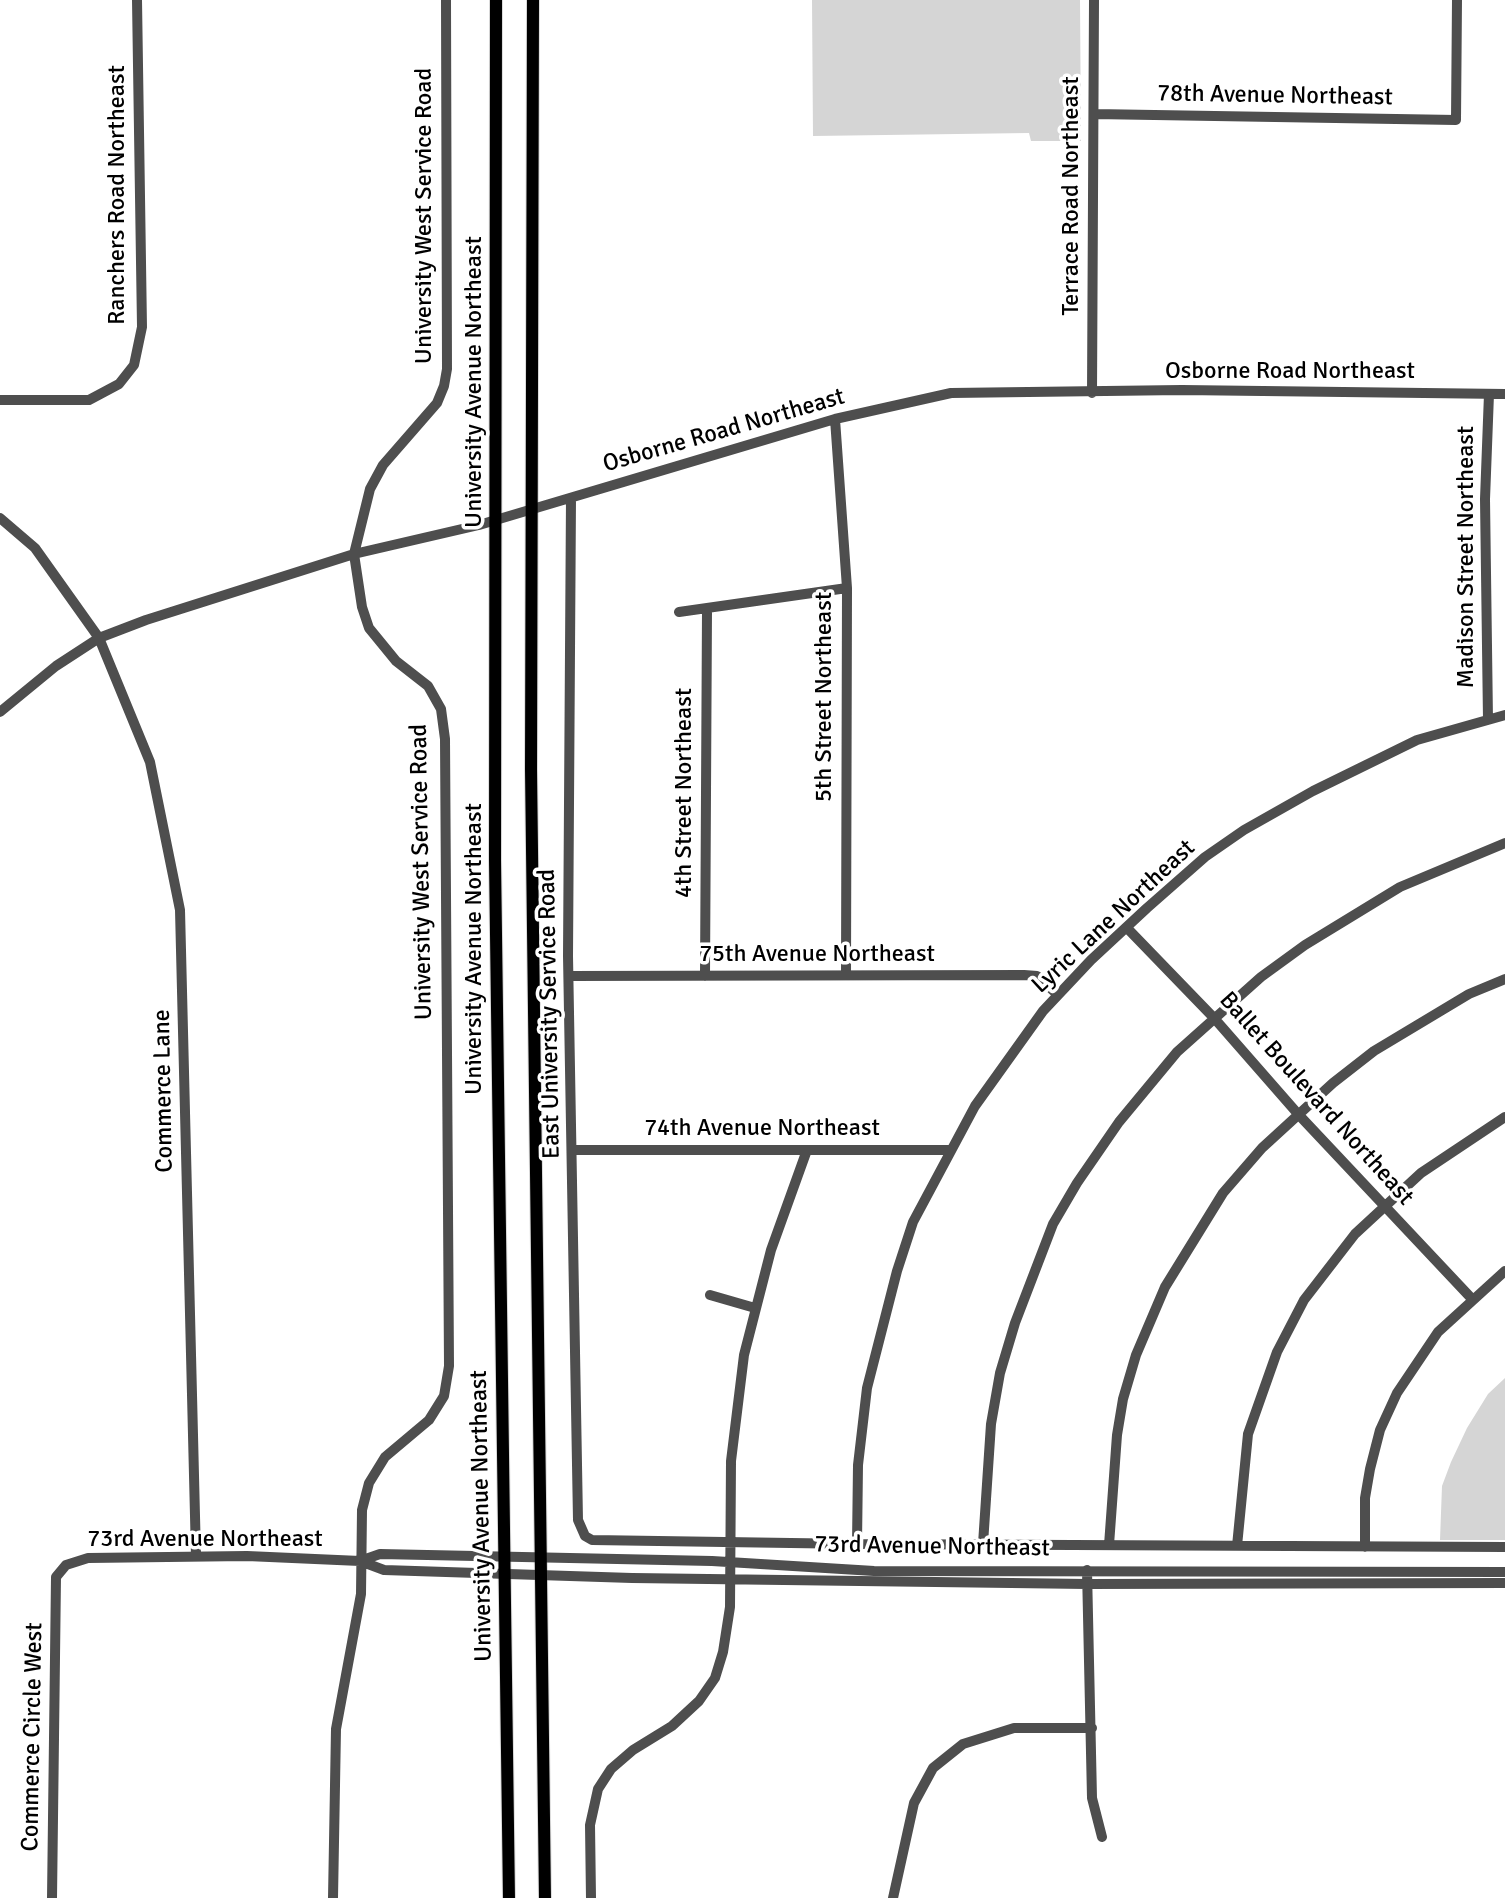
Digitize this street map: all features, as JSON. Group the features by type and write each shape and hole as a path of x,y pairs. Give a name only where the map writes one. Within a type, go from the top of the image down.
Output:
{"main road":[{"name":"University Avenue Northeast","path":"496,0 495,860 509,1898"},
{"path":"533,0 531,769 545,1898"}],"street":[{"name":"Ranchers Road Northeast","path":"0,400 89,400 119,384 134,365 142,327 137,0"},
{"name":"University West Service Road","path":"333,1898 336,1729 361,1594 362,1510 369,1483 385,1457 429,1420 444,1396 449,1366 445,739 441,709 428,686 396,661 369,628 362,607 354,555 370,488 383,465 436,403 444,386 447,369 446,0"},
{"name":"Terrace Road Northeast","path":"1092,393 1094,0"},
{"name":"78th Avenue Northeast","path":"1094,114 1456,120 1457,0"},
{"name":"Osborne Road Northeast","path":"0,712 56,666 99,638 145,620 354,555 533,509 835,419 951,393 1182,390 1505,394"},
{"name":"Madison Street Northeast","path":"1488,720 1485,499 1489,394"},
{"name":"5th Street Northeast","path":"835,419 847,588 846,975"},
{"name":"East University Service Road","path":"571,498 570,975 580,1530"},
{"name":"Commerce Lane","path":"0,518 35,548 99,638 150,762 180,910 196,1556"},
{"path":"679,612 847,588"},
{"name":"4th Street Northeast","path":"705,976 707,610"},
{"name":"Lyric Lane Northeast","path":"857,1544 858,1465 867,1388 897,1271 913,1222 950,1150 997,1074 1057,994 1205,858 1244,830 1313,791 1417,740 1505,716"},
{"path":"983,1544 986,1471 1000,1373 1015,1323 1053,1224 1083,1174 1145,1087 1214,1018 1261,977 1354,914 1401,887 1505,843"},
{"name":"Ballet Boulevard Northeast","path":"1127,928 1214,1018 1298,1114 1473,1300"},
{"name":"75th Avenue Northeast","path":"570,975 1024,975 1037,976 1057,994"},
{"path":"1109,1545 1112,1472 1123,1399 1147,1325 1165,1287 1223,1193 1262,1148 1298,1114 1374,1051 1469,994 1505,979"},
{"path":"1237,1546 1248,1434 1277,1352 1290,1324 1328,1265 1385,1207 1421,1173 1505,1117"},
{"name":"74th Avenue Northeast","path":"573,1150 950,1150"},
{"path":"591,1898 590,1825 598,1789 611,1769 633,1750 672,1726 699,1701 715,1678 723,1652 730,1607 728,1579 735,1410 755,1308 771,1250 807,1150"},
{"path":"1365,1546 1365,1498 1380,1430 1397,1393 1438,1332 1505,1271"},
{"path":"710,1295 755,1308"},
{"name":"73rd Avenue Northeast","path":"580,1530 592,1540 1505,1547"},
{"name":"73rd Avenue Northeast","path":"360,1561 380,1554 729,1562 874,1571 1505,1572"},
{"name":"73rd Avenue Northeast","path":"56,1577 65,1565 88,1558 196,1556 360,1561 384,1570 728,1579 1087,1584 1505,1583"},
{"path":"1087,1570 1093,1728 1092,1798 1102,1837"},
{"name":"Commerce Circle West","path":"52,1898 56,1577"},
{"path":"893,1898 914,1803 933,1768 963,1744 1014,1728 1093,1728"}],"shaded area":[{"path":"812,0 1080,0 1081,141 1031,141 1029,133 813,136"},
{"path":"1505,1378 1505,1540 1440,1540 1442,1486 1451,1462 1467,1428 1488,1394"}]}
